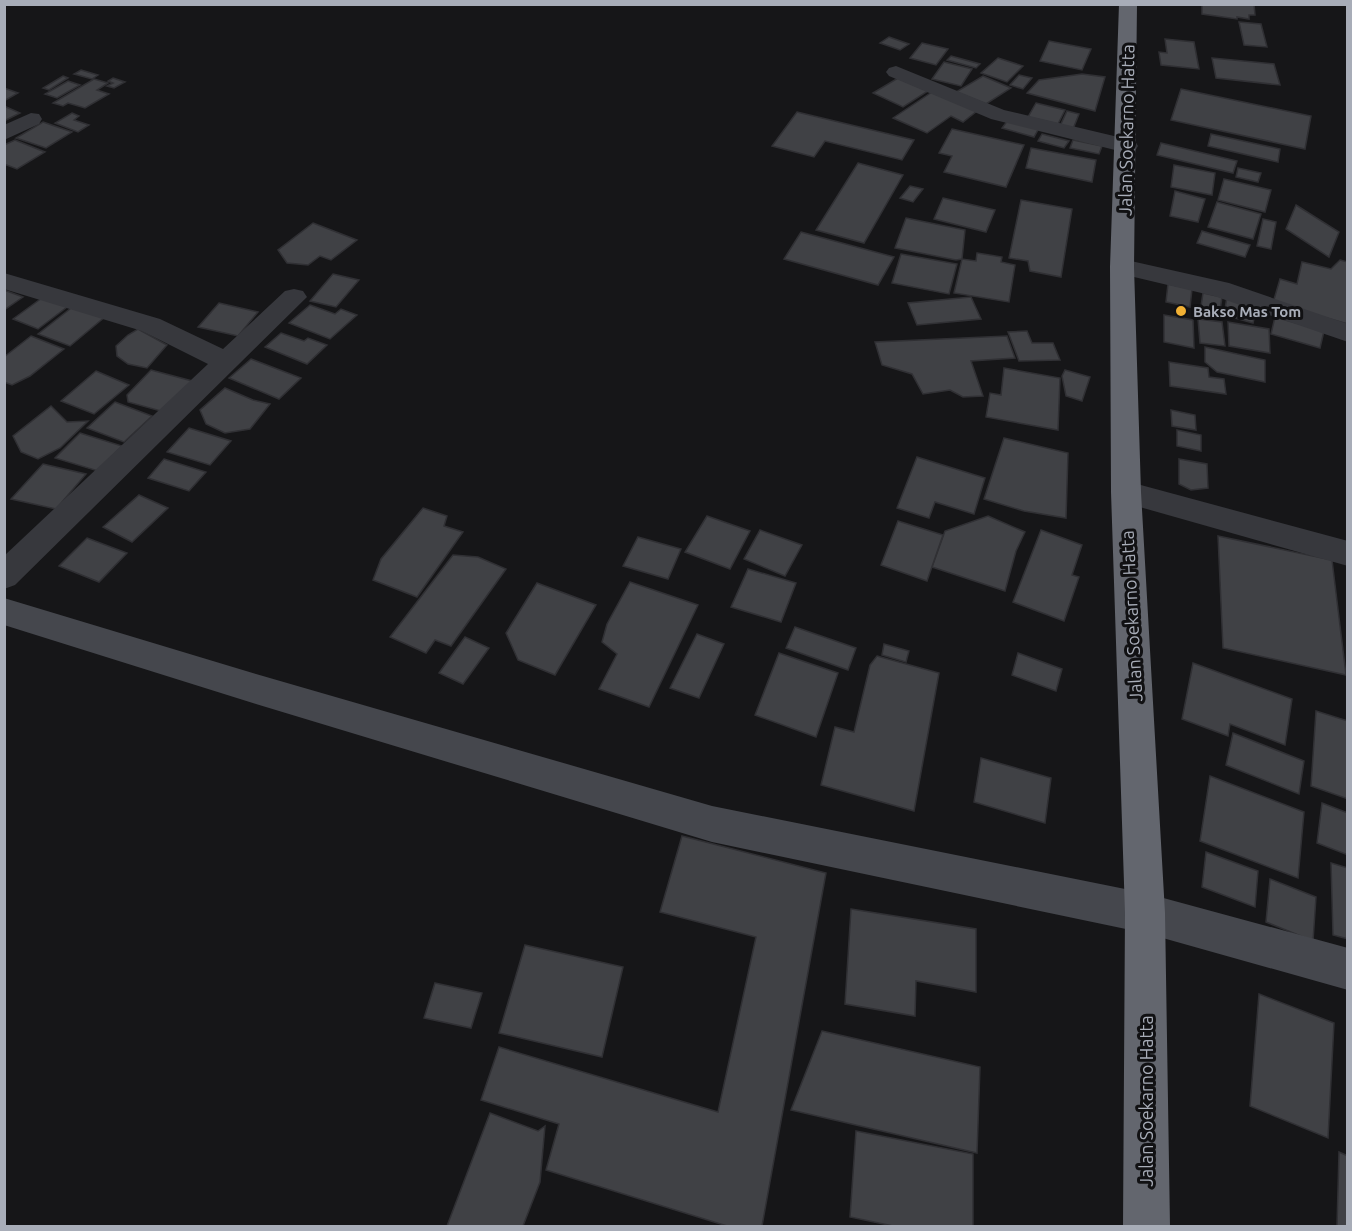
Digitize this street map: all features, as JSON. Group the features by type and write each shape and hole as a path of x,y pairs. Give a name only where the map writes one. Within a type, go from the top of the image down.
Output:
{"highway":[{"name":"Jalan Soekarno Hatta","path":"1128,4 1127,146 1122,267 1126,492 1145,914 1147,1227"}],"street":[{"path":"896,72 998,115 1127,146"},
{"path":"4,134 31,119"},
{"path":"1122,267 1220,289 1347,333"},
{"path":"4,281 151,325 227,363"},
{"path":"4,576 294,297"},
{"path":"1126,492 1347,554"},
{"path":"4,611 267,693 712,825 1145,914 1347,969"}],"building":[{"path":"1202,4 1254,4 1255,15 1249,15 1249,19 1237,17 1237,19 1202,14"},
{"path":"1239,22 1261,24 1267,47 1244,45"},
{"path":"889,37 909,44 900,50 880,43"},
{"path":"1165,39 1194,42 1199,69 1161,65 1159,52 1167,53"},
{"path":"1049,41 1091,49 1082,70 1040,61"},
{"path":"922,43 948,49 936,65 910,58"},
{"path":"951,56 980,64 976,68 947,60"},
{"path":"998,58 1023,66 1007,82 981,73"},
{"path":"1212,58 1274,64 1280,85 1216,78"},
{"path":"944,62 972,69 961,86 932,79"},
{"path":"81,70 98,75 92,79 74,74"},
{"path":"1082,74 1105,77 1095,111 1027,93 1039,80"},
{"path":"1019,75 1032,78 1023,89 1010,85"},
{"path":"63,76 68,78 49,90 43,88"},
{"path":"983,76 1011,88 986,104 956,92"},
{"path":"113,78 125,82 114,88 107,86 113,83 108,81"},
{"path":"898,78 928,91 903,107 873,93"},
{"path":"94,79 108,83 97,90 109,94 85,108 68,103 63,106 53,103"},
{"path":"68,81 80,85 57,98 45,94"},
{"path":"4,88 18,93 4,101"},
{"path":"1181,89 1311,116 1305,149 1171,120"},
{"path":"932,92 977,111 963,122 951,116 927,133 893,118"},
{"path":"1036,103 1065,110 1058,124 1028,117"},
{"path":"4,106 20,113 4,121"},
{"path":"1067,111 1079,114 1073,129 1060,126"},
{"path":"797,112 914,140 902,160 825,141 814,157 772,146"},
{"path":"72,113 79,116 74,120 89,125 78,132 55,123"},
{"path":"1008,120 1039,128 1034,137 1002,128"},
{"path":"43,122 72,132 46,148 16,138"},
{"path":"952,129 1024,145 1006,187 944,172 952,156 939,153"},
{"path":"1042,134 1069,141 1064,148 1038,141"},
{"path":"1211,134 1280,149 1278,162 1208,146"},
{"path":"15,140 45,152 17,169 4,164 4,145"},
{"path":"1073,140 1102,146 1099,154 1070,148"},
{"path":"1161,143 1237,161 1233,173 1157,155"},
{"path":"1031,148 1096,160 1092,182 1026,168"},
{"path":"858,163 903,175 864,243 816,230"},
{"path":"1174,165 1215,173 1212,195 1171,187"},
{"path":"1238,168 1261,173 1258,182 1236,177"},
{"path":"1224,179 1271,190 1265,212 1218,200"},
{"path":"910,186 923,189 913,202 900,198"},
{"path":"1175,191 1205,199 1198,222 1170,216"},
{"path":"943,198 995,210 986,232 934,219"},
{"path":"1021,200 1072,209 1061,277 1030,271 1028,261 1009,258"},
{"path":"1217,202 1261,214 1253,239 1208,227"},
{"path":"1296,205 1339,232 1329,257 1286,229"},
{"path":"906,218 965,230 962,259 956,260 895,248"},
{"path":"1263,219 1276,222 1271,249 1257,246"},
{"path":"313,223 357,240 331,260 320,256 308,265 287,263 278,250"},
{"path":"1202,231 1250,245 1245,257 1197,243"},
{"path":"801,232 894,257 878,285 784,259"},
{"path":"977,253 1002,257 1001,262 1015,265 1009,302 954,293 962,259 976,261"},
{"path":"901,254 957,264 949,294 892,283"},
{"path":"1340,260 1348,262 1348,324 1273,303 1280,279 1297,284 1302,262 1331,269"},
{"path":"333,274 359,280 336,307 310,301"},
{"path":"1168,284 1192,289 1190,307 1166,302"},
{"path":"4,290 23,297 4,310"},
{"path":"1203,293 1222,297 1219,317 1200,313"},
{"path":"46,295 71,304 38,329 13,319"},
{"path":"971,297 981,319 917,325 908,303"},
{"path":"1227,297 1257,305 1253,323 1224,315"},
{"path":"219,303 258,312 238,336 198,327"},
{"path":"75,305 106,316 70,346 38,334"},
{"path":"310,305 335,314 341,309 357,315 330,339 289,323"},
{"path":"1164,315 1193,320 1194,348 1164,342"},
{"path":"1275,317 1324,331 1320,348 1271,334"},
{"path":"1198,319 1222,322 1225,346 1200,343"},
{"path":"1228,322 1269,329 1270,353 1229,346"},
{"path":"138,329 167,345 147,368 128,364 117,356 116,346"},
{"path":"1027,331 1032,343 1053,343 1060,360 1019,361 1008,332"},
{"path":"281,333 304,341 308,338 327,345 307,364 265,347"},
{"path":"31,336 64,349 30,376 12,385 4,382 4,357"},
{"path":"1007,336 1015,358 971,361 983,396 963,397 950,390 923,394 912,374 882,365 875,342"},
{"path":"1205,347 1265,360 1265,382 1217,372 1205,362"},
{"path":"251,359 301,378 279,399 229,378"},
{"path":"1169,362 1208,368 1209,377 1224,379 1226,394 1170,386"},
{"path":"1004,368 1060,378 1058,430 986,417 990,393 1001,395"},
{"path":"151,370 196,382 168,413 128,402 127,395"},
{"path":"1065,370 1090,377 1082,401 1066,396 1062,376"},
{"path":"96,371 129,385 94,414 61,401"},
{"path":"225,388 253,400 270,404 250,429 225,433 206,424 200,410"},
{"path":"115,402 152,416 124,442 87,428"},
{"path":"51,406 67,422 88,421 60,448 38,459 21,452 13,436"},
{"path":"1171,410 1195,415 1196,430 1172,426"},
{"path":"189,428 231,441 210,465 167,452"},
{"path":"1177,430 1201,435 1201,451 1177,446"},
{"path":"80,433 122,446 98,471 55,458"},
{"path":"1004,438 1068,453 1066,518 1024,511 984,499"},
{"path":"917,457 985,478 974,514 935,502 929,518 897,508"},
{"path":"164,459 206,472 189,491 148,478"},
{"path":"1179,459 1207,464 1208,488 1191,490 1179,484"},
{"path":"43,464 86,474 56,509 11,499"},
{"path":"139,495 168,508 132,542 103,527"},
{"path":"423,508 447,516 444,526 463,532 417,597 373,580 381,559"},
{"path":"707,516 750,531 730,569 685,552"},
{"path":"988,516 1025,532 1016,551 1005,591 932,567 945,531"},
{"path":"898,521 943,535 927,581 881,565"},
{"path":"760,530 802,545 785,576 744,559"},
{"path":"1041,530 1082,545 1072,575 1079,577 1064,621 1013,602"},
{"path":"1218,536 1332,560 1346,675 1223,648"},
{"path":"638,537 681,549 668,579 623,566"},
{"path":"87,538 127,553 99,582 59,566"},
{"path":"453,555 478,557 506,569 451,646 435,640 426,653 390,637"},
{"path":"748,569 796,583 781,622 731,607"},
{"path":"630,582 698,605 649,707 599,689 617,654 602,642 607,624"},
{"path":"537,583 596,605 555,675 518,660 506,633"},
{"path":"795,627 856,648 848,670 786,648"},
{"path":"697,634 724,644 699,698 670,688"},
{"path":"465,637 489,648 463,684 439,673"},
{"path":"884,644 909,651 906,662 882,655"},
{"path":"779,653 838,673 816,737 755,715"},
{"path":"1018,653 1062,669 1056,691 1012,675"},
{"path":"877,656 939,673 914,811 821,785 835,727 854,732 870,665"},
{"path":"1193,663 1292,699 1285,745 1230,724 1228,736 1182,719"},
{"path":"1316,711 1348,721 1348,799 1311,786"},
{"path":"1233,733 1304,761 1299,794 1226,765"},
{"path":"981,758 1051,778 1045,823 974,802"},
{"path":"1210,776 1304,812 1298,878 1200,841"},
{"path":"1322,803 1348,813 1348,855 1317,843"},
{"path":"682,836 826,873 762,1226 727,1226 546,1170 559,1124 481,1100 499,1047 718,1112 756,937 660,912"},
{"path":"1206,852 1258,871 1255,907 1202,887"},
{"path":"1331,863 1348,868 1348,939 1333,935"},
{"path":"1270,879 1316,897 1313,941 1266,922"},
{"path":"851,909 976,929 976,992 916,981 915,1016 845,1004"},
{"path":"525,945 623,967 602,1057 499,1033"},
{"path":"435,983 482,993 471,1028 424,1018"},
{"path":"1259,994 1334,1023 1328,1138 1250,1106"},
{"path":"822,1031 980,1067 977,1153 791,1110"},
{"path":"490,1113 538,1131 545,1126 540,1182 523,1226 447,1226"},
{"path":"856,1131 973,1154 973,1226 893,1226 850,1217"},
{"path":"1339,1152 1348,1156 1348,1226 1337,1226"}],"place":[{"name":"Bakso Mas Tom","path":"1181,311"}]}
